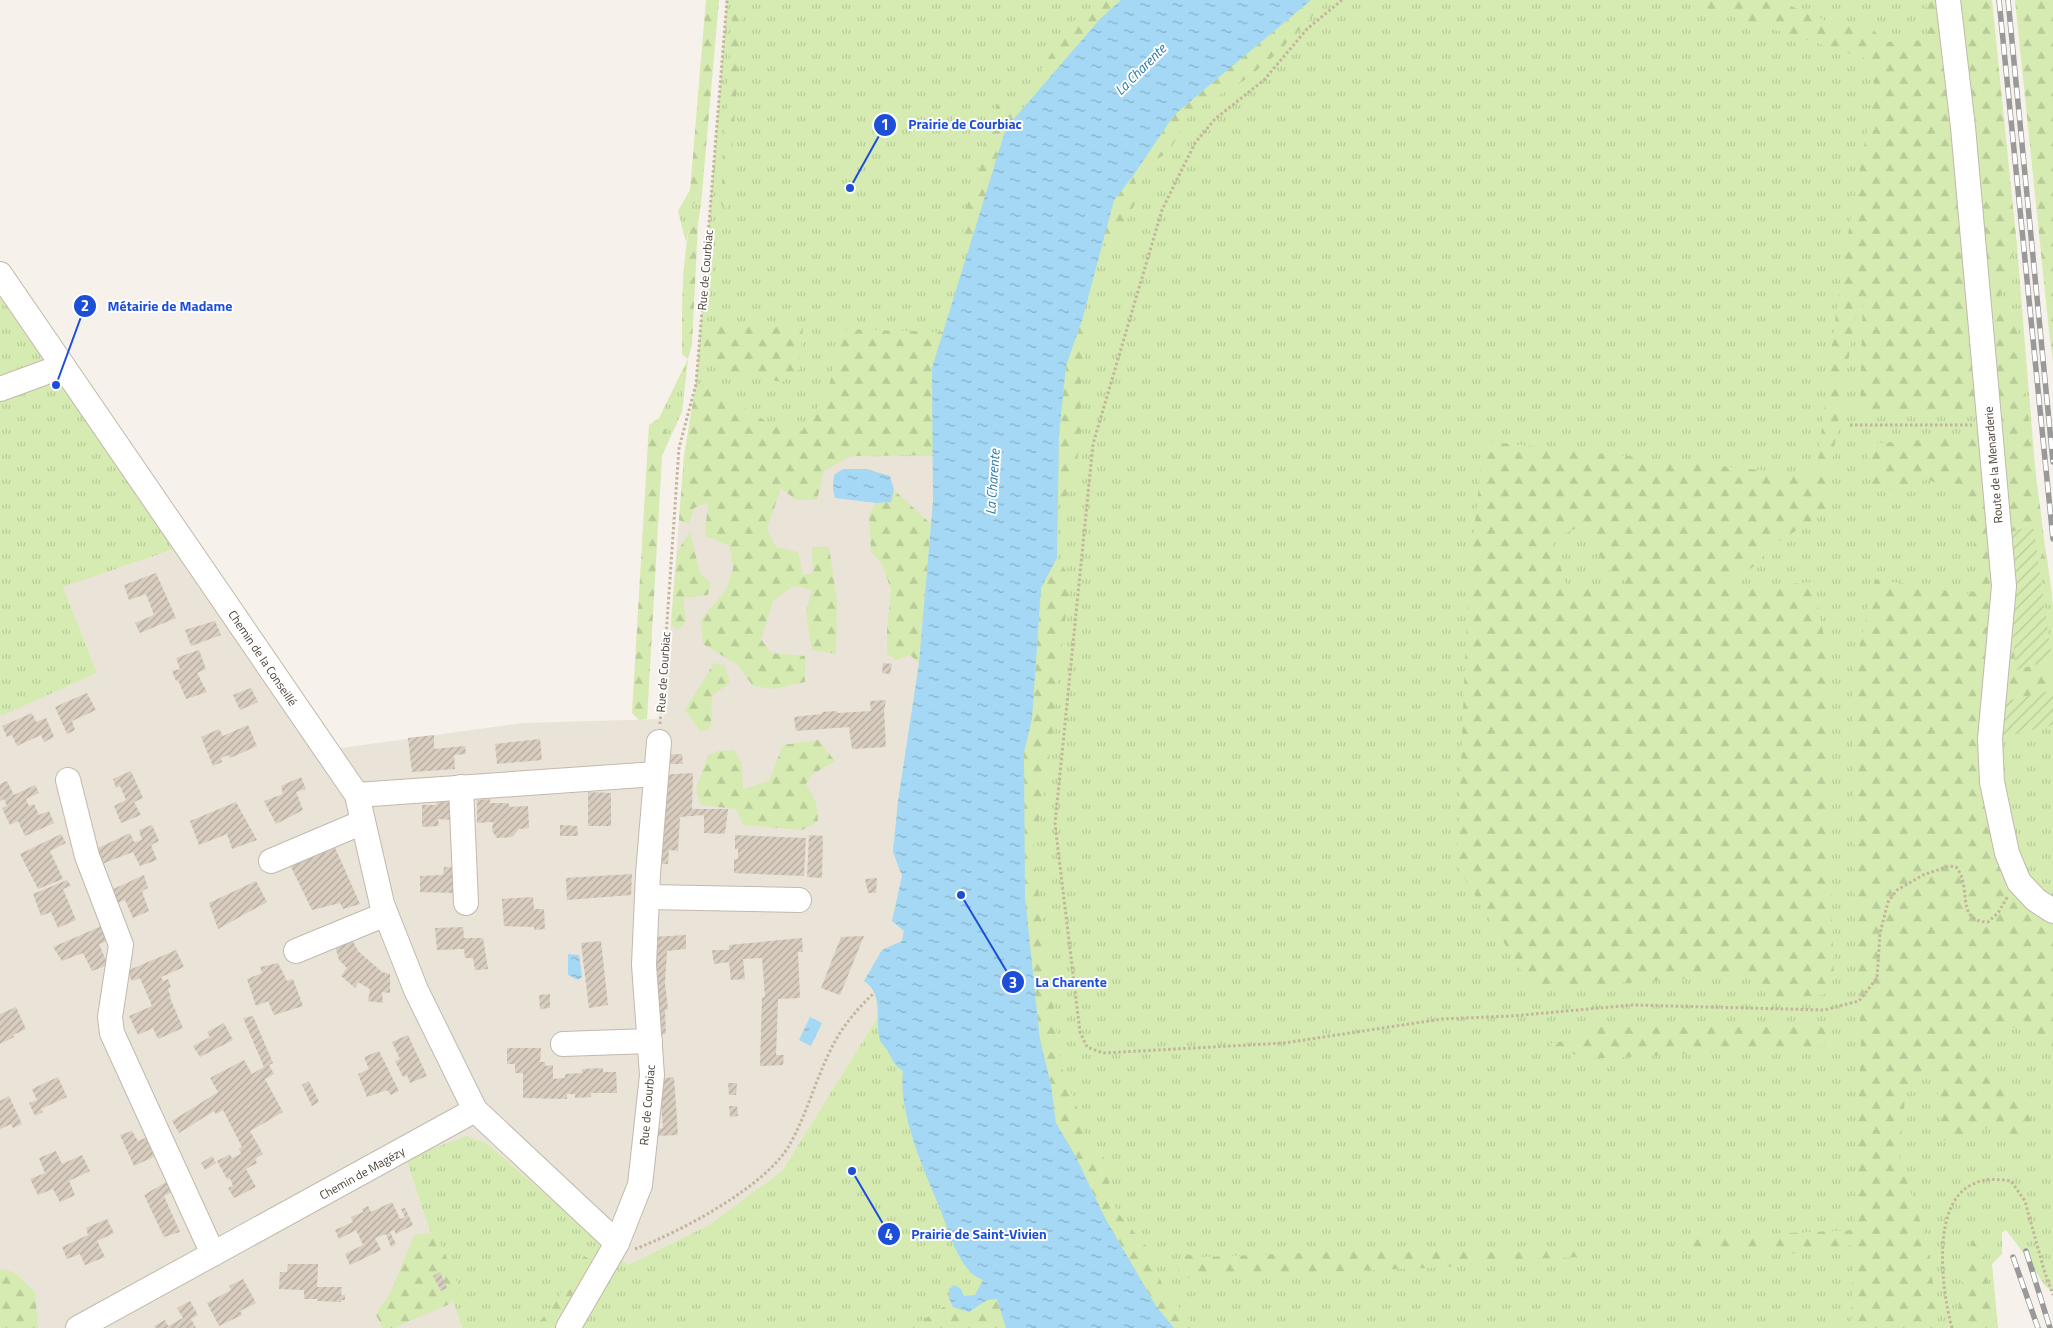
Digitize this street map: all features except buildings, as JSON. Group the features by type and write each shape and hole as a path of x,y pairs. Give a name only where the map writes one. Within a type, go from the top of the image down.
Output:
{"street":[{"name":"Route de la Menarderie","path":"1948,0 1963,127 2004,586 1990,739 1992,782 2007,852 2019,882 2036,900 2053,911"},
{"name":"Chemin de la Conseillé","path":"0,274 357,795"},
{"path":"0,389 63,366"},
{"name":"Rue de Courbiac","path":"568,1328 615,1247 640,1185 652,1075 644,965 647,897 659,742"},
{"path":"615,1247 475,1110 416,990 386,914 357,795 656,774"},
{"path":"68,780 87,856 121,945 110,1017 112,1033 213,1254"},
{"path":"462,787 466,903"},
{"path":"272,861 363,822"},
{"path":"647,897 799,900"},
{"path":"296,951 386,914"},
{"path":"563,1044 650,1041"},
{"name":"Chemin de Magézy","path":"78,1328 475,1110"}],"path":[{"name":"Rue de Courbiac","path":"659,742 679,448 696,384 727,0"},
{"path":"1342,0 1308,30 1264,80 1215,119 1195,143 1162,210 1093,444 1055,824 1080,1032 1087,1048 1103,1053 1284,1043 1442,1020 1512,1016 1632,1005 1824,1010 1859,1001 1877,978 1880,933 1888,902 1897,890 1923,875 1949,866 1956,867 1963,875 1966,903 1970,916 1977,921 1988,922 1998,913 2010,892 2019,882"},
{"path":"1850,425 1990,425"},
{"path":"615,1247 632,1250 662,1239 760,1178 777,1163 790,1144 837,1038 856,1011 874,992"},
{"path":"1952,1328 1946,1308 1943,1263 1945,1226 1956,1198 1972,1184 1993,1179 2011,1181 2025,1200 2044,1270 2053,1295"}],"shaded area":[{"path":"933,455 933,501 919,663 898,801 894,852 902,876 892,921 904,931 902,941 882,950 872,986 879,1015 782,1171 709,1225 628,1265 486,1143 406,1159 462,1328 0,1328 0,711 2,715 97,673 63,587 186,545 326,750 523,723 663,719 684,457"}],"green space":[{"path":"706,0 719,0 701,204 689,203"},
{"path":"727,0 1992,0 2017,247 2036,479 2053,605 2053,1291 2046,1287 2006,1230 2002,1233 2002,1254 1992,1264 1998,1328 462,1328 406,1159 466,1136 486,1143 628,1265 709,1225 782,1171 879,1015 877,1001 871,988 864,981 882,950 902,941 904,931 892,921 902,876 893,852 898,801 919,663 933,501 933,456 684,457 696,384"},
{"path":"733,0 743,0 728,209 721,204"},
{"path":"1103,0 1121,0 1100,19 1045,83 1035,81 1044,64 1077,17"},
{"path":"1311,0 1328,0 1274,56 1246,79 1190,113 1169,152 1152,162 1145,158 1174,115"},
{"path":"1681,0 1776,0 1827,21 1873,30 1886,42 1927,40 1926,0 1991,0 2017,247 2003,273 1999,306 2016,321 2042,522 2003,535 2016,669 2033,665 2048,676 2053,676 2053,690 1997,703 2007,853 2038,889 2053,886 2053,1050 2049,1037 2003,1025 1984,1038 1983,1070 2024,1106 2036,1128 2021,1138 1986,1128 1943,1141 1936,1076 1926,1066 1906,1090 1899,1154 1928,1247 1939,1328 1851,1328 1853,1245 1782,1255 1761,1250 1678,1253 1669,1247 1681,1241 1745,1235 1854,1230 1861,1040 1855,936 1853,674 1875,579 1967,594 1979,589 1973,525 1956,494 1928,479 1885,491 1872,485 1867,444 1985,435 1977,414 1860,411 1863,294 1857,307 1828,486 1827,512 1764,550 1764,561 1733,578 1734,589 1813,582 1828,656 1834,978 1824,995 1777,999 1748,974 1533,990 1457,866 1468,582 1484,441 1816,476 1841,273 1875,86 1864,58","holes":["1577,528 1592,538 1606,570 1624,573 1624,586 1568,589 1551,539"]},
{"path":"2015,0 2053,0 2053,362 2049,331"},
{"path":"1010,102 1017,116 1006,129 969,252 962,247 964,216 998,103"},
{"path":"1133,176 1140,194 1118,237 1101,245 1114,200"},
{"path":"690,190 689,203 701,204 698,223 691,220 686,242 678,211"},
{"path":"691,220 698,223 692,345 688,359 682,354 682,304 685,253"},
{"path":"0,274 186,545 63,587 97,673 1,716 0,711"},
{"path":"1083,317 1094,328 1081,368 1081,440 1071,490 1058,505 1059,434 1066,366"},
{"path":"707,325 803,328 799,369 782,382 736,374 702,358"},
{"path":"835,329 944,332 932,368 933,455 851,456 824,471 817,500 796,500 781,488 767,529 776,547 798,552 803,575 813,573 812,547 829,547 837,601 836,654 812,650 806,612 812,590 793,586 773,601 761,639 771,653 805,656 805,682 774,689 753,686 738,665 703,644 701,620 726,590 733,569 730,546 705,536 708,502 694,508 689,524 679,520 684,457 696,384 727,397 769,423 802,431 827,393 838,353"},
{"path":"688,359 682,412 670,438 659,418"},
{"path":"659,418 670,438 662,456 647,719 639,720 632,713 649,425"},
{"path":"894,490 931,524 919,663 910,655 896,660 887,653 887,629 891,590 883,566 871,551 869,514 876,503 891,502"},
{"path":"2033,525 2052,660 2016,670 2003,535"},
{"path":"690,532 700,573 710,582 708,595 683,598 686,622 678,629 671,625 677,552"},
{"path":"2043,552 2047,558 2052,595 2047,591 2038,564"},
{"path":"1057,558 1070,577 1046,785 1034,841 1061,1066 1078,1110 1087,1146 1103,1155 1116,1211 1147,1247 1164,1289 1196,1328 1174,1328 1156,1306 1105,1218 1076,1157 1056,1123 1051,1085 1040,1040 1025,897 1024,752 1032,719 1041,588"},
{"path":"714,663 725,665 730,683 712,696 711,727 701,732 685,710"},
{"path":"2053,690 2053,725 2003,737 1997,703"},
{"path":"818,740 835,761 813,774 806,784 816,802 818,821 802,830 743,825 736,809 701,805 696,789 708,755 718,751 734,750 742,764 743,789 769,781 783,745"},
{"path":"1598,1027 1830,1027 1830,1040 1824,1046 1586,1059 1548,1044 1565,1041"},
{"path":"429,1233 440,1242 460,1289 450,1304 393,1328 383,1328 376,1315 392,1290 414,1235"},
{"path":"1973,1238 1985,1245 1984,1263 1998,1328 1962,1328 1959,1317 1960,1295"},
{"path":"1398,1249 1589,1251 1584,1257 1472,1261 1449,1267 1182,1278 1177,1267 1185,1254 1203,1257"},
{"path":"584,1256 596,1262 572,1305 555,1328 534,1328 552,1307"},
{"path":"0,1269 14,1272 35,1292 38,1328 0,1328"},
{"path":"997,1298 1006,1328 911,1328 951,1302 953,1307 969,1312 987,1300"}],"water":[{"path":"1121,0 1311,0 1174,115 1133,176 1114,200 1083,317 1066,366 1059,434 1057,558 1041,588 1032,719 1024,752 1025,897 1040,1040 1051,1085 1056,1123 1076,1157 1105,1218 1156,1306 1174,1328 1006,1328 997,1299 987,1300 969,1312 953,1307 949,1298 949,1289 954,1285 960,1288 964,1296 975,1295 983,1280 970,1272 964,1265 952,1240 913,1140 904,1104 903,1071 895,1063 881,1041 878,1033 877,1000 875,993 864,981 882,950 902,941 904,931 892,921 902,876 893,852 898,801 919,663 933,501 932,368 1006,128 1100,19"},
{"path":"843,469 866,469 890,476 894,490 891,502 876,503 835,498 833,489 834,475"},
{"path":"568,954 579,955 582,977 578,980 568,975"},
{"path":"810,1017 822,1023 811,1046 799,1040"}],"railway":[{"path":"1999,0 2053,539"},
{"path":"2008,0 2053,462"},
{"path":"2026,1251 2050,1328"},
{"path":"2013,1257 2038,1328"}],"place":[{"name":"Prairie de Courbiac","path":"850,188"},
{"name":"Métairie de Madame","path":"56,385"},
{"name":"La Charente","path":"961,895"},
{"name":"Prairie de Saint-Vivien","path":"852,1171"}]}
